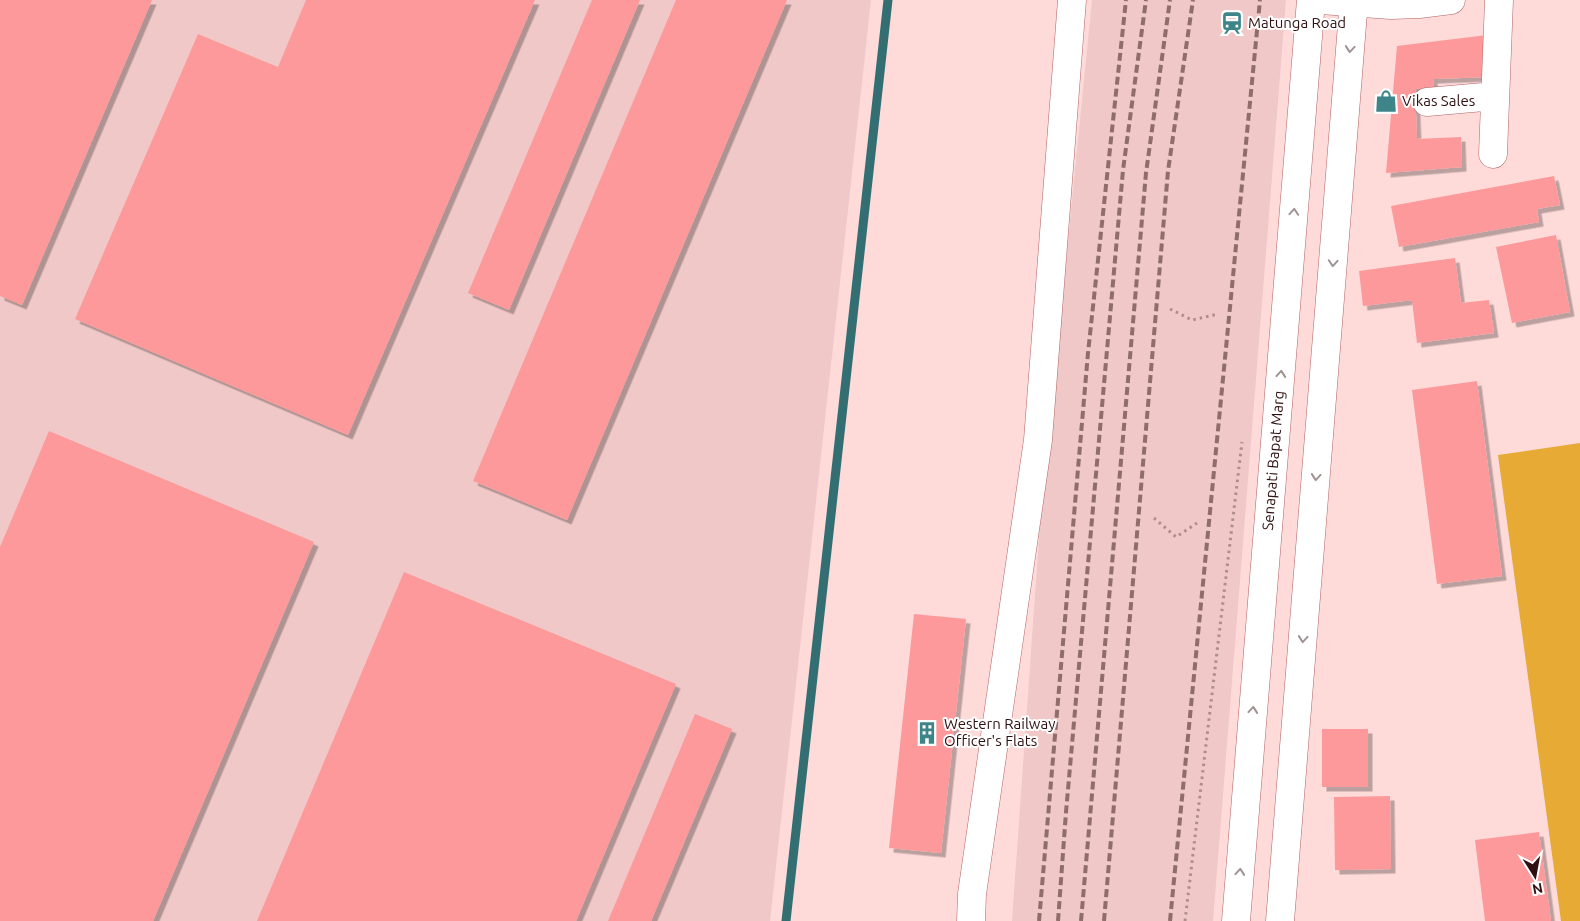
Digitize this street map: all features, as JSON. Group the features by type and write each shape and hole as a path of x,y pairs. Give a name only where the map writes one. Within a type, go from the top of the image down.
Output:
{"main road":[{"path":"971,921 972,894 1038,440 1072,0"},
{"name":"Senapati Bapat Marg","path":"1237,912 1311,0"},
{"path":"1321,0 1391,5 1451,0"},
{"path":"1493,154 1499,0"},
{"path":"1237,912 1281,915 1354,1"},
{"path":"1427,102 1495,96"},
{"path":"1298,157 1341,158"},
{"path":"1287,303 1330,307"},
{"path":"1276,439 1318,444"},
{"path":"1266,549 1310,551"}],"path":[{"path":"1170,309 1192,320 1218,314"},
{"path":"1185,921 1242,442"},
{"path":"1154,518 1176,537 1197,523"}],"shaded area":[{"path":"0,0 871,0 770,921 0,921"},
{"path":"1092,0 1286,0 1213,921 1012,921 1041,510"},
{"path":"1580,443 1580,921 1561,921 1498,455"}],"building":[{"path":"0,0 152,0 22,305 0,296"},
{"path":"306,0 535,0 348,435 75,319 198,34 278,67"},
{"path":"592,0 640,0 509,310 468,293"},
{"path":"676,0 787,0 567,520 473,481"},
{"path":"1487,35 1489,77 1433,79 1434,88 1415,89 1417,139 1461,137 1462,167 1386,173 1397,46"},
{"path":"1554,176 1560,205 1537,209 1539,222 1399,247 1391,206"},
{"path":"1556,235 1570,312 1512,323 1496,247"},
{"path":"1455,258 1461,303 1489,300 1494,333 1417,343 1412,300 1363,306 1359,271"},
{"path":"1477,381 1502,576 1437,584 1412,390"},
{"path":"49,431 314,542 153,921 0,921 0,547"},
{"path":"404,572 676,684 576,921 257,921"},
{"name":"Western Railway Officer's Flats","path":"914,614 966,619 941,853 889,848"},
{"path":"695,714 732,729 651,921 608,921"},
{"path":"1322,729 1368,729 1368,787 1322,787"},
{"path":"1390,796 1391,869 1335,870 1334,797"},
{"path":"1539,832 1551,921 1485,921 1475,840"}],"waterway":[{"path":"786,921 888,0"}],"railway":[{"path":"1039,921 1088,353 1126,0"},
{"path":"1058,921 1123,170 1146,0"},
{"path":"1081,921 1146,173 1170,0"},
{"path":"1104,921 1168,171 1193,0"},
{"path":"1170,921 1260,0"}],"place":[{"name":"Matunga Road","path":"1232,23"},
{"name":"Vikas Sales","path":"1386,101"},
{"name":"Western Railway Officer's Flats","path":"927,733"}]}
